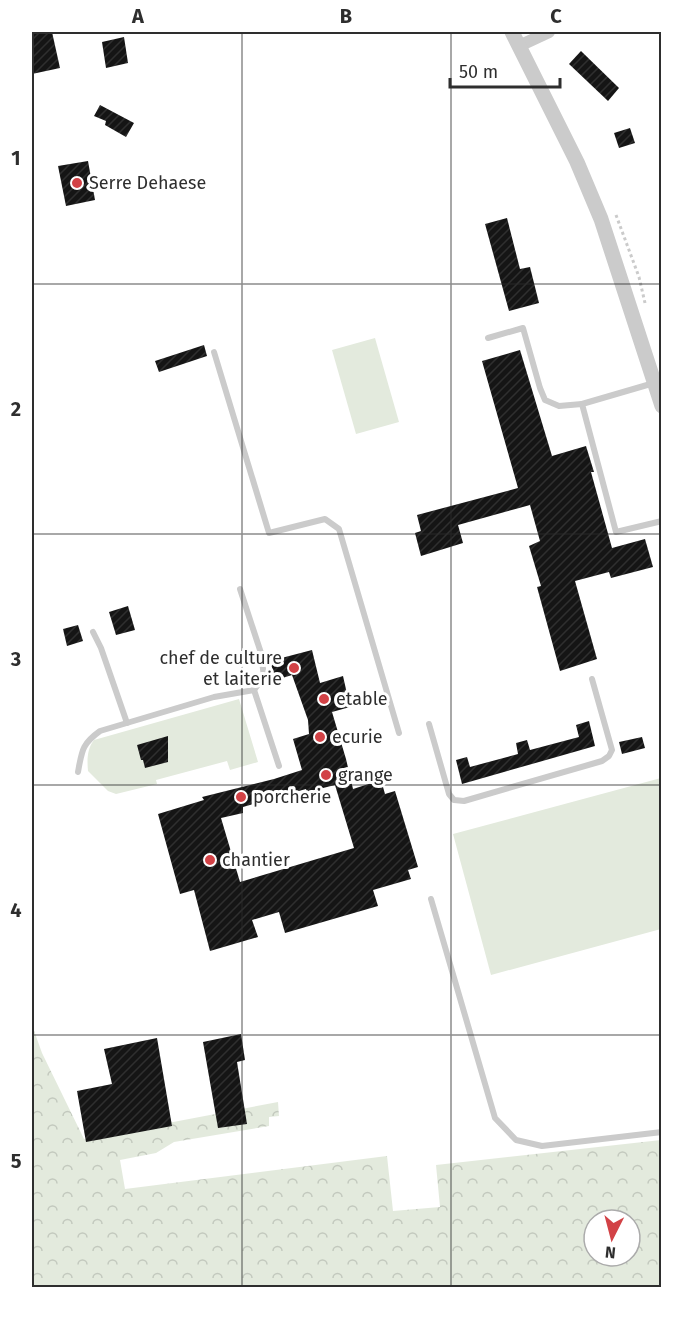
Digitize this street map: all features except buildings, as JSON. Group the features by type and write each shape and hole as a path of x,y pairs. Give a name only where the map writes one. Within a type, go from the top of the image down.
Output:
{"street":[{"path":"512,32 560,126 593,200 662,406"},
{"path":"519,46 549,32"}],"lane":[{"path":"488,338 523,328 545,400 559,406 582,404 654,382"},
{"path":"214,352 269,533 325,519 339,529 399,733"},
{"path":"582,404 616,532 662,520"},
{"path":"78,772 82,752 88,740 100,731 213,697 254,690 264,677 261,653 240,589"},
{"path":"93,632 101,648 127,723"},
{"path":"429,724 449,794 454,800 464,801 602,761 609,756 612,750 592,679"},
{"path":"254,690 279,766"},
{"path":"431,899 495,1118 516,1140 542,1146 662,1132"}],"green space":[{"path":"375,338 399,422 356,434 332,350"},
{"path":"239,699 258,762 230,770 227,761 156,780 157,784 116,794 108,791 88,771 88,755 94,740"},
{"path":"661,778 661,929 491,975 453,834"},
{"path":"32,1025 42,1053 84,1139 278,1102 279,1116 269,1117 269,1126 174,1142 156,1153 120,1160 125,1189 387,1156 393,1211 440,1207 436,1165 661,1140 661,1287 32,1287"}],"place":[{"name":"Serre Dehaese","path":"77,183"},
{"name":"chef de culture et laiterie","path":"294,668"},
{"name":"etable","path":"324,699"},
{"name":"ecurie","path":"320,737"},
{"name":"grange","path":"326,775"},
{"name":"porcherie","path":"241,797"},
{"name":"chantier","path":"210,860"}]}
